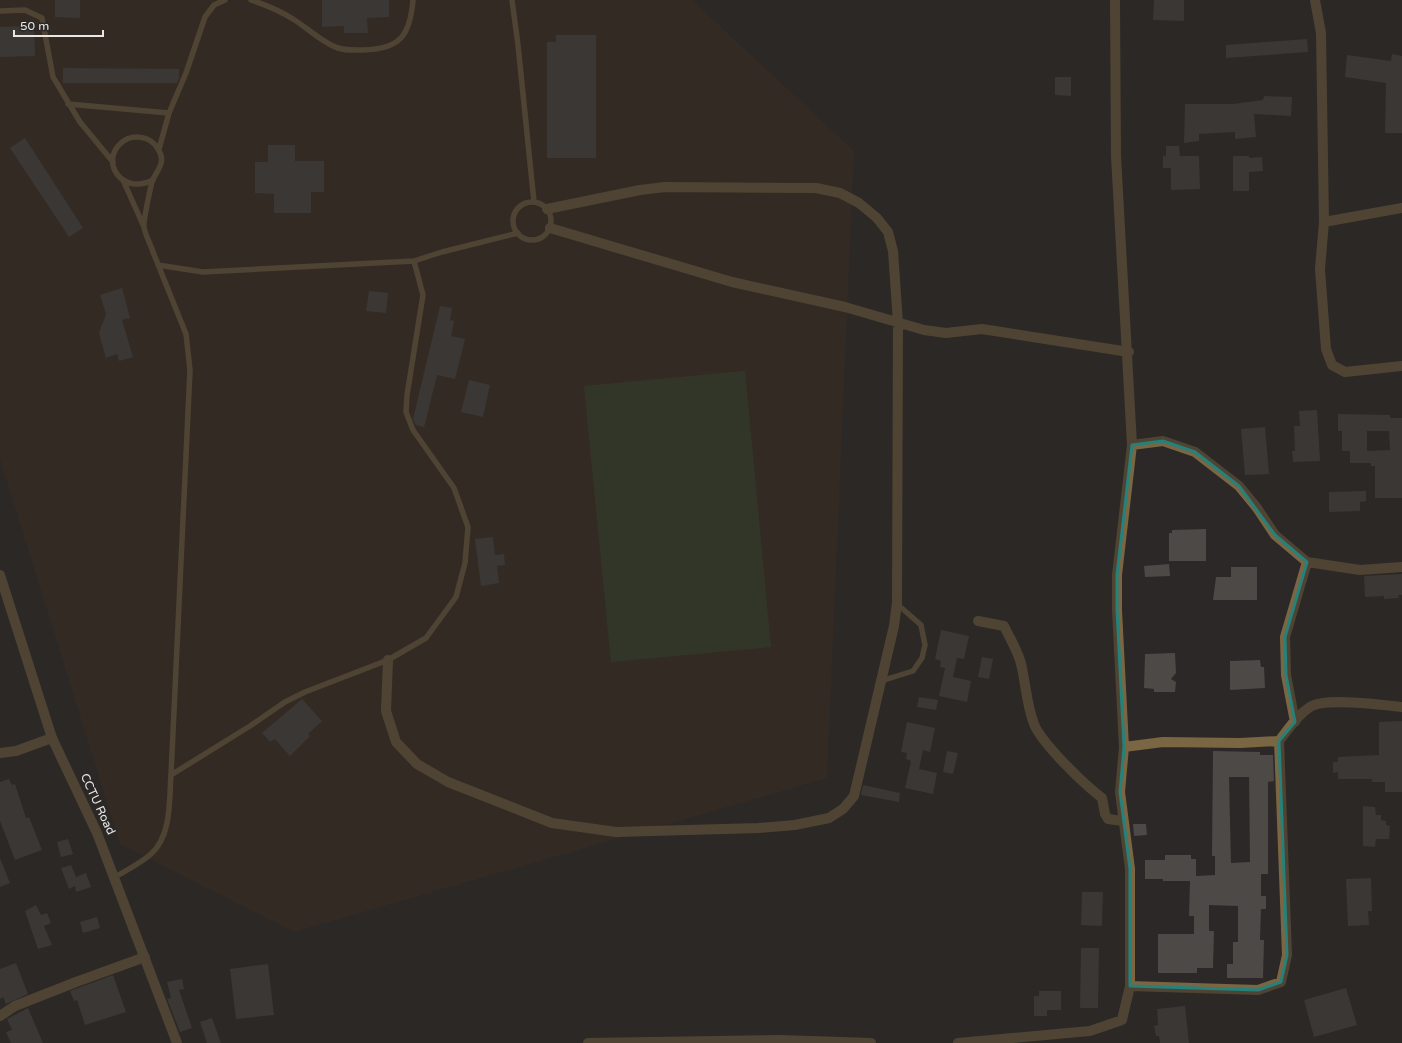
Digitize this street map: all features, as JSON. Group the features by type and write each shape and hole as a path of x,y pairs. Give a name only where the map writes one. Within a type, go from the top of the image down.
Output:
{"street":[{"path":"958,1043 1090,1031 1116,1023 1122,1020 1130,986 1130,869 1120,792 1124,747 1117,610 1117,575 1132,445 1129,352 1116,156 1115,0"},
{"path":"1315,0 1321,33 1324,222 1320,269 1326,349 1332,365 1346,372 1402,366"},
{"path":"388,660 386,710 396,742 417,764 448,782 552,823 616,832 794,826 829,818 843,809 854,796 894,626 897,603 898,323 893,251 888,232 877,218 859,203 840,193 816,188 665,187 640,190 547,209"},
{"path":"1324,222 1402,208"},
{"path":"550,228 732,282 845,308 924,330 946,333 982,329 1129,352"},
{"path":"1132,445 1163,441 1195,452 1239,486 1257,508 1275,535 1307,562 1360,570 1402,567"},
{"path":"1295,722 1286,675 1285,637 1307,562"},
{"name":"CCTU Road","path":"0,575 52,738 97,833 177,1043"},
{"path":"978,621 1004,626 1022,666 1025,692 1035,726 1045,740 1085,785 1102,798 1105,814 1108,819 1124,821"},
{"path":"1130,986 1258,990 1281,982 1287,955 1279,741 1303,712 1312,706 1322,703 1368,704 1402,707"},
{"path":"0,753 16,751 52,738"},
{"path":"1124,747 1163,742 1279,741"},
{"path":"0,1016 15,1006 145,957"},
{"path":"588,1043 871,1043"}],"lane":[{"path":"158,149 169,113 186,73 205,17 214,5 225,0"},
{"path":"251,0 281,12 334,47 350,50 375,49 390,46 404,35 411,21 413,0"},
{"path":"512,0 534,202"},
{"path":"0,11 25,10 42,18 53,77 68,104 113,162"},
{"path":"68,104 169,113"},
{"path":"144,227 153,180 160,171 162,160 158,149 151,141 141,137 131,138 121,143 115,151 113,162 115,172 123,180 133,185 144,184 153,180"},
{"path":"115,877 151,854 161,842 167,826 171,775 190,370 186,334 144,227 123,180"},
{"path":"534,202 543,205 547,209 551,215 550,228 547,233 535,240 529,239 518,233 513,219 515,212 520,206 534,202"},
{"path":"158,265 203,272 414,261 442,252 518,233"},
{"path":"171,775 250,726 285,702 305,692 388,660 426,638 456,596 465,563 468,527 454,488 413,430 406,412 407,395 423,295 414,261"},
{"path":"881,681 913,671 922,658 925,645 921,625 897,603"}],"highlighted area":[{"path":"1163,441 1195,452 1239,486 1275,535 1307,562 1285,637 1286,675 1295,722 1279,741 1287,955 1281,982 1258,990 1130,986 1130,869 1120,792 1124,747 1117,610 1117,575 1132,445"}],"shaded area":[{"path":"0,0 692,0 854,151 827,778 294,932 120,844 0,459"}],"green space":[{"path":"745,371 771,647 611,662 584,386"}],"building":[{"path":"55,0 80,0 80,18 55,17"},
{"path":"322,0 389,0 389,17 367,18 368,33 344,33 344,26 322,27"},
{"path":"1154,0 1184,0 1184,21 1153,20"},
{"path":"34,26 35,56 0,57 0,27"},
{"path":"556,35 596,35 596,158 547,158 547,42 556,42"},
{"path":"1307,39 1308,52 1226,58 1226,45"},
{"path":"1392,54 1402,56 1402,133 1385,133 1386,83 1345,77 1347,55 1391,61"},
{"path":"63,68 179,69 179,78 177,83 63,83"},
{"path":"1055,77 1071,77 1071,96 1055,95"},
{"path":"1264,96 1292,97 1291,116 1254,114 1256,137 1235,139 1235,132 1199,134 1199,141 1184,143 1185,104 1233,104 1263,100"},
{"path":"25,138 83,228 69,237 10,148"},
{"path":"268,145 295,145 295,161 324,161 324,192 311,192 311,213 274,213 274,194 255,193 255,162 268,162"},
{"path":"1166,146 1179,146 1180,156 1199,156 1200,189 1171,190 1171,168 1163,168 1163,155 1166,157"},
{"path":"1233,156 1249,156 1249,158 1262,157 1263,171 1249,172 1249,191 1233,191"},
{"path":"122,288 130,318 122,320 133,357 119,361 117,354 106,358 99,333 106,314 100,295"},
{"path":"369,291 388,293 386,313 366,311"},
{"path":"440,306 452,308 450,320 454,321 451,336 465,339 455,379 437,375 424,427 416,425 413,419"},
{"path":"469,380 490,385 483,417 461,412"},
{"path":"1317,410 1320,461 1293,462 1292,451 1295,451 1294,426 1300,426 1299,411"},
{"path":"1338,414 1390,415 1390,418 1402,418 1402,498 1375,498 1375,466 1371,466 1371,463 1350,463 1350,451 1342,451 1342,431 1338,431","holes":["1367,431 1389,431 1390,450 1367,451"]},
{"path":"1265,427 1269,474 1245,475 1241,429"},
{"path":"1366,491 1366,501 1360,502 1360,511 1329,512 1329,492"},
{"path":"1206,529 1206,561 1169,561 1169,533 1172,533 1172,530"},
{"path":"493,537 495,555 504,554 505,565 497,566 499,583 481,586 475,539"},
{"path":"1169,564 1170,576 1145,577 1144,566"},
{"path":"1231,567 1257,567 1257,600 1213,600 1216,577 1231,577"},
{"path":"1402,574 1402,595 1398,595 1399,598 1384,599 1384,596 1365,597 1364,576"},
{"path":"941,630 969,636 964,659 957,658 953,677 971,681 967,702 939,696 945,668 940,667 941,661 935,659"},
{"path":"1175,653 1176,673 1171,679 1176,682 1175,692 1154,692 1154,689 1144,688 1145,654"},
{"path":"982,657 993,659 989,679 978,677"},
{"path":"1260,660 1261,667 1264,667 1265,688 1230,690 1230,661"},
{"path":"919,697 938,700 936,710 917,707"},
{"path":"302,699 322,721 308,734 310,736 290,756 275,739 270,742 262,733"},
{"path":"1402,721 1402,792 1385,792 1385,782 1372,782 1372,779 1338,779 1338,772 1333,773 1333,762 1338,762 1338,757 1379,755 1379,722"},
{"path":"907,722 935,728 930,752 923,750 919,769 937,773 933,794 905,788 911,761 906,759 907,753 901,752"},
{"path":"947,751 958,753 953,774 943,772"},
{"path":"1213,751 1260,752 1260,755 1273,755 1274,781 1268,782 1268,874 1261,874 1261,896 1266,896 1266,909 1261,909 1260,940 1264,940 1263,978 1227,978 1227,964 1233,964 1233,942 1238,942 1238,906 1209,905 1209,931 1214,931 1213,968 1197,968 1197,973 1158,973 1158,934 1194,934 1194,916 1189,916 1190,881 1145,879 1145,860 1165,860 1165,855 1191,855 1191,859 1196,859 1196,876 1215,875 1215,856 1212,856","holes":["1229,777 1249,777 1250,862 1231,863"]},
{"path":"9,779 12,785 15,784 26,818 29,817 42,850 15,860 0,821 0,782"},
{"path":"863,785 900,793 899,802 861,795"},
{"path":"1363,806 1375,807 1376,815 1381,815 1381,820 1386,821 1386,825 1390,826 1389,839 1376,839 1375,847 1363,846"},
{"path":"1133,824 1146,824 1147,835 1134,836"},
{"path":"68,839 73,854 61,857 57,842"},
{"path":"0,858 10,883 0,887"},
{"path":"71,865 76,877 86,873 91,887 76,892 75,886 69,889 61,868"},
{"path":"1371,878 1372,911 1368,911 1369,925 1348,926 1346,879"},
{"path":"1082,892 1103,892 1102,926 1081,925"},
{"path":"36,905 41,915 47,913 51,923 44,926 52,945 38,949 25,911"},
{"path":"97,917 100,928 83,933 80,922"},
{"path":"1081,948 1099,948 1098,1008 1080,1008"},
{"path":"16,963 28,994 6,1004 3,997 0,999 0,969"},
{"path":"268,964 274,1015 236,1019 230,969"},
{"path":"113,975 126,1012 85,1025 77,1000 74,1001 70,991"},
{"path":"182,979 184,989 179,990 192,1028 180,1032 167,999 171,998 167,982"},
{"path":"1346,988 1357,1025 1314,1037 1304,1000"},
{"path":"1039,991 1061,991 1061,1010 1047,1010 1047,1016 1034,1016 1034,996 1039,996"},
{"path":"1185,1006 1189,1043 1160,1043 1159,1036 1156,1036 1154,1026 1158,1025 1157,1009"},
{"path":"28,1008 43,1043 11,1043 6,1032 12,1030 7,1019"},
{"path":"212,1018 221,1043 207,1043 200,1022"}]}
